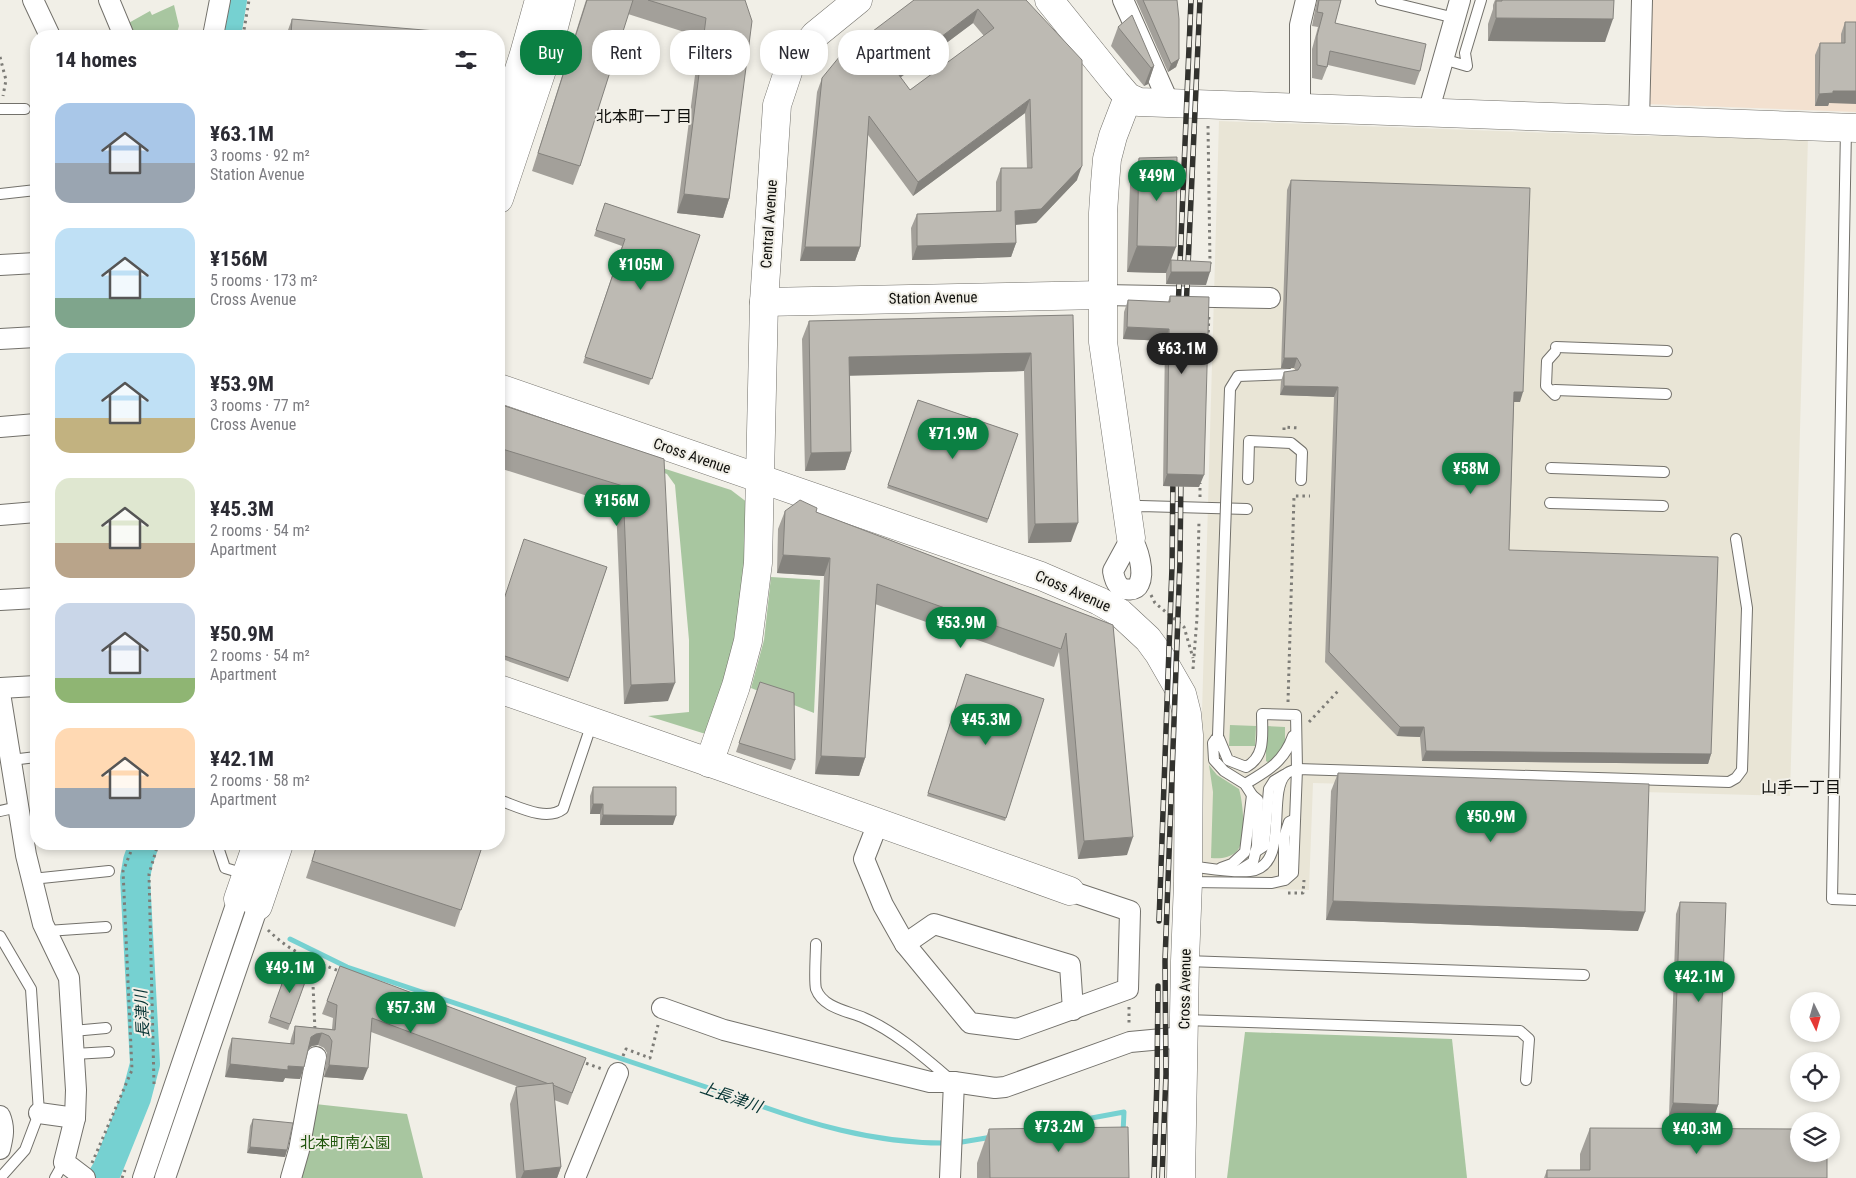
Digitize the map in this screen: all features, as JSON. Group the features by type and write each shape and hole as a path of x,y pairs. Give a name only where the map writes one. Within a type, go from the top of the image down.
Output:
{"street":[{"path":"33,0 47,30"},
{"path":"109,0 122,30"},
{"path":"214,30 220,0"},
{"path":"537,30 539,0"},
{"path":"547,30 561,0"},
{"name":"Central Avenue","path":"709,763 736,686 748,640 758,563 764,302 777,105 790,66 815,35 858,0"},
{"path":"1050,0 1128,97 1139,102 1851,128"},
{"path":"1123,0 1169,103"},
{"path":"1300,109 1300,25 1306,0"},
{"path":"1639,121 1642,0"},
{"path":"1428,113 1458,9"},
{"path":"505,120 526,75"},
{"path":"505,174 530,75"},
{"path":"1128,97 1113,136 1107,159 1103,213 1103,342 1131,538 1137,547 1139,556 1139,584 1135,588 1126,590 1120,587 1115,580 1113,572 1131,538"},
{"path":"0,265 30,263"},
{"path":"1103,295 1270,298"},
{"name":"Station Avenue","path":"764,302 1103,295"},
{"path":"0,339 30,337"},
{"name":"Cross Avenue","path":"505,390 1041,576 1099,601 1120,613 1148,639 1182,694 1187,714 1190,773 1181,1178"},
{"path":"0,427 30,424"},
{"path":"0,515 30,512"},
{"path":"0,600 30,598"},
{"path":"0,688 30,686"},
{"path":"505,691 878,822 1070,891 1130,911 1128,989 1017,1029 970,1023 905,944 883,905 864,859 878,822"},
{"path":"0,693 3,725 11,760 19,816 43,924 70,978 76,1090 75,1118 59,1170 87,1174"},
{"path":"165,1178 254,897 257,850"},
{"path":"143,1178 254,897 276,850"},
{"path":"905,944 934,924 1070,965 1073,1010"},
{"path":"662,1008 724,1030 930,1082 954,1082 995,1088 1005,1087 1130,1042 1184,1028"},
{"path":"291,1178 299,1150 316,1057"},
{"path":"575,1178 618,1073"},
{"path":"950,1178 954,1082"},
{"path":"39,1113 75,1118"},
{"path":"0,1116 4,1134 0,1148"}],"lane":[{"path":"1381,0 1458,9"},
{"path":"1443,59 1467,66 1465,53 1481,0"},
{"path":"0,109 25,109"},
{"path":"1851,128 1832,899 1856,900"},
{"path":"0,194 30,191"},
{"path":"1666,394 1555,393 1546,386 1546,361 1556,349 1667,351"},
{"path":"1188,874 1272,883 1284,880 1293,873 1296,715 1262,714 1260,755 1252,764 1246,767 1228,760 1218,736 1230,389 1238,376 1291,374"},
{"path":"1248,479 1249,440 1291,443 1302,452 1301,480"},
{"path":"1551,468 1664,472"},
{"path":"1550,503 1663,506"},
{"path":"1127,508 1141,506 1247,509"},
{"path":"1255,852 1264,846 1269,789 1274,781 1296,766 1729,782 1736,778 1742,770 1747,608 1732,539"},
{"path":"505,802 544,815 555,814 563,809 593,722"},
{"path":"1244,784 1262,774 1282,759 1289,749 1296,728"},
{"path":"1218,736 1212,743 1214,760 1224,771 1244,784 1258,800 1255,852 1252,862 1238,871"},
{"path":"11,760 30,758"},
{"path":"1218,869 1250,871 1264,867 1270,858 1276,831 1279,785 1286,774"},
{"path":"1188,874 1218,869 1232,864 1245,852 1252,795"},
{"path":"219,850 225,868 254,897"},
{"path":"32,879 109,871"},
{"path":"47,931 106,927"},
{"path":"0,936 31,989 39,1113 25,1150 0,1178"},
{"path":"816,944 816,989 824,1002 865,1018 888,1032 925,1058 954,1082"},
{"path":"1185,961 1584,975"},
{"path":"73,1031 106,1028"},
{"path":"1184,1028 1520,1031 1529,1039 1526,1080"},
{"path":"74,1054 109,1052"}],"path":[{"path":"244,30 250,0"},
{"path":"0,57 6,80 2,98"},
{"path":"1288,702 1294,496 1310,496"},
{"path":"1193,670 1197,618 1200,508"},
{"path":"1139,584 1146,587 1155,603 1184,627 1194,661"},
{"path":"1308,731 1309,721 1338,691"},
{"path":"87,1174 132,1070 124,872 132,850"},
{"path":"152,1092 154,1083 149,874 156,850"},
{"path":"254,897 269,931 286,946 312,961 348,975"},
{"path":"312,961 316,1057"},
{"path":"1128,989 1130,1042"},
{"path":"626,1049 650,1058 662,1008"},
{"path":"579,1060 618,1073"},
{"path":"122,1178 125,1169"}],"shaded area":[{"path":"1647,0 1856,0 1856,112 1646,104"},
{"path":"1219,121 1639,136 1808,137 1790,796 1313,783 1309,890 1197,887"}],"green space":[{"path":"174,5 179,26 178,30 127,30 125,25 150,11 152,15"},
{"path":"566,437 731,490 752,506 747,588 712,736 648,716 689,712 689,640 675,485 667,474"},
{"path":"771,577 820,580 814,713 751,688 764,640"},
{"path":"1230,725 1256,726 1255,746 1229,746"},
{"path":"1266,726 1285,727 1285,747 1269,763 1266,761"},
{"path":"1209,765 1217,775 1239,789 1242,803 1243,830 1240,846 1237,851 1228,857 1211,858 1213,792"},
{"path":"1245,1032 1452,1039 1467,1178 1227,1178"},
{"name":"北本町南公園","path":"315,1104 407,1114 423,1178 295,1178"}],"building":[{"path":"587,0 633,0 623,30 592,30 592,75 609,75 580,166 538,153 563,75 582,75 582,30 577,30"},
{"path":"648,0 745,0 752,21 750,36 750,30 704,30 706,18"},
{"path":"914,0 1026,0 1082,60 1082,166 1041,209 1015,211 1016,243 917,246 917,214 1001,211 1001,168 1032,168 1030,99 918,182 869,116 860,247 805,247 822,78 824,75 828,75 828,71 838,58 838,75 899,75 910,90 930,75 949,75 949,61 994,28 978,9 949,31 874,30"},
{"path":"1143,0 1177,0 1179,59 1171,64"},
{"path":"1319,0 1341,0 1335,23 1426,44 1420,71 1330,51 1327,67 1317,65 1317,36 1323,13 1317,12"},
{"path":"1614,0 1613,19 1496,18 1496,1"},
{"path":"1132,15 1154,66 1151,68 1118,27"},
{"path":"292,19 424,30 291,30"},
{"path":"1845,22 1856,22 1856,91 1833,91 1833,93 1819,94 1820,43 1845,43"},
{"path":"699,75 745,75 729,199 684,194"},
{"path":"1177,157 1176,247 1137,246 1139,158"},
{"path":"1291,180 1530,188 1523,392 1514,392 1509,550 1718,557 1711,754 1426,751 1424,727 1400,727 1329,652 1338,387 1284,386 1284,372 1298,370 1301,365 1297,358 1284,358"},
{"path":"605,203 700,235 652,379 585,357 625,239 596,230"},
{"path":"1171,260 1211,262 1210,272 1171,272"},
{"path":"1170,296 1209,297 1204,475 1167,474 1169,329 1127,327 1128,300 1170,302"},
{"path":"1073,315 1078,523 1035,524 1031,353 849,357 851,452 811,453 809,321"},
{"path":"918,400 1018,434 988,519 888,485"},
{"path":"505,406 664,459 675,683 631,685 623,486 505,450"},
{"path":"800,500 817,508 816,512 1113,625 1133,837 1084,841 1066,633 1061,649 877,584 865,758 821,756 830,558 783,555 785,511"},
{"path":"524,539 607,567 569,678 505,656 505,596"},
{"path":"966,674 1044,699 1006,818 928,793"},
{"path":"760,682 794,693 795,760 739,743"},
{"path":"1338,773 1649,784 1645,912 1333,901"},
{"path":"593,787 676,787 676,816 603,815 603,804 593,804"},
{"path":"315,850 481,850 461,910 312,861"},
{"path":"1680,902 1726,903 1718,1105 1673,1103"},
{"path":"289,964 309,971 290,1024 270,1017"},
{"path":"340,966 586,1058 572,1093 553,1085 553,1083 549,1084 372,1018 368,1068 329,1065 332,1041 329,1036 322,1033 311,1037 304,1067 288,1066 288,1070 230,1064 232,1038 294,1044 295,1026 335,1030 337,1005 327,1001"},
{"path":"553,1083 561,1167 524,1171 516,1087"},
{"path":"253,1119 293,1123 287,1150 250,1147"},
{"path":"1128,1127 1129,1178 990,1178 989,1129"},
{"path":"1590,1128 1790,1129 1790,1162 1827,1162 1827,1178 1547,1178 1547,1170 1590,1170"}],"waterway":[{"name":"長津川","path":"227,30 232,0"},
{"name":"長津川","path":"102,1178 136,1098 145,1064 135,878 142,850"},
{"name":"上長津川","path":"290,939 347,967 790,1116 867,1136 894,1140 948,1143"},
{"name":"上長津川","path":"1032,1129 1124,1112 1123,1133"},
{"name":"上長津川","path":"956,1143 992,1137"}],"railway":[{"path":"1178,311 1191,0"},
{"path":"1186,310 1200,0"},
{"path":"1162,1178 1166,1074 1165,961 1180,562 1181,472"},
{"path":"1159,921 1172,567 1173,473"},
{"path":"1154,1178 1158,986"}],"district":[{"name":"北本町一丁目","path":"644,116"},
{"name":"山手一丁目","path":"1801,787"}]}
